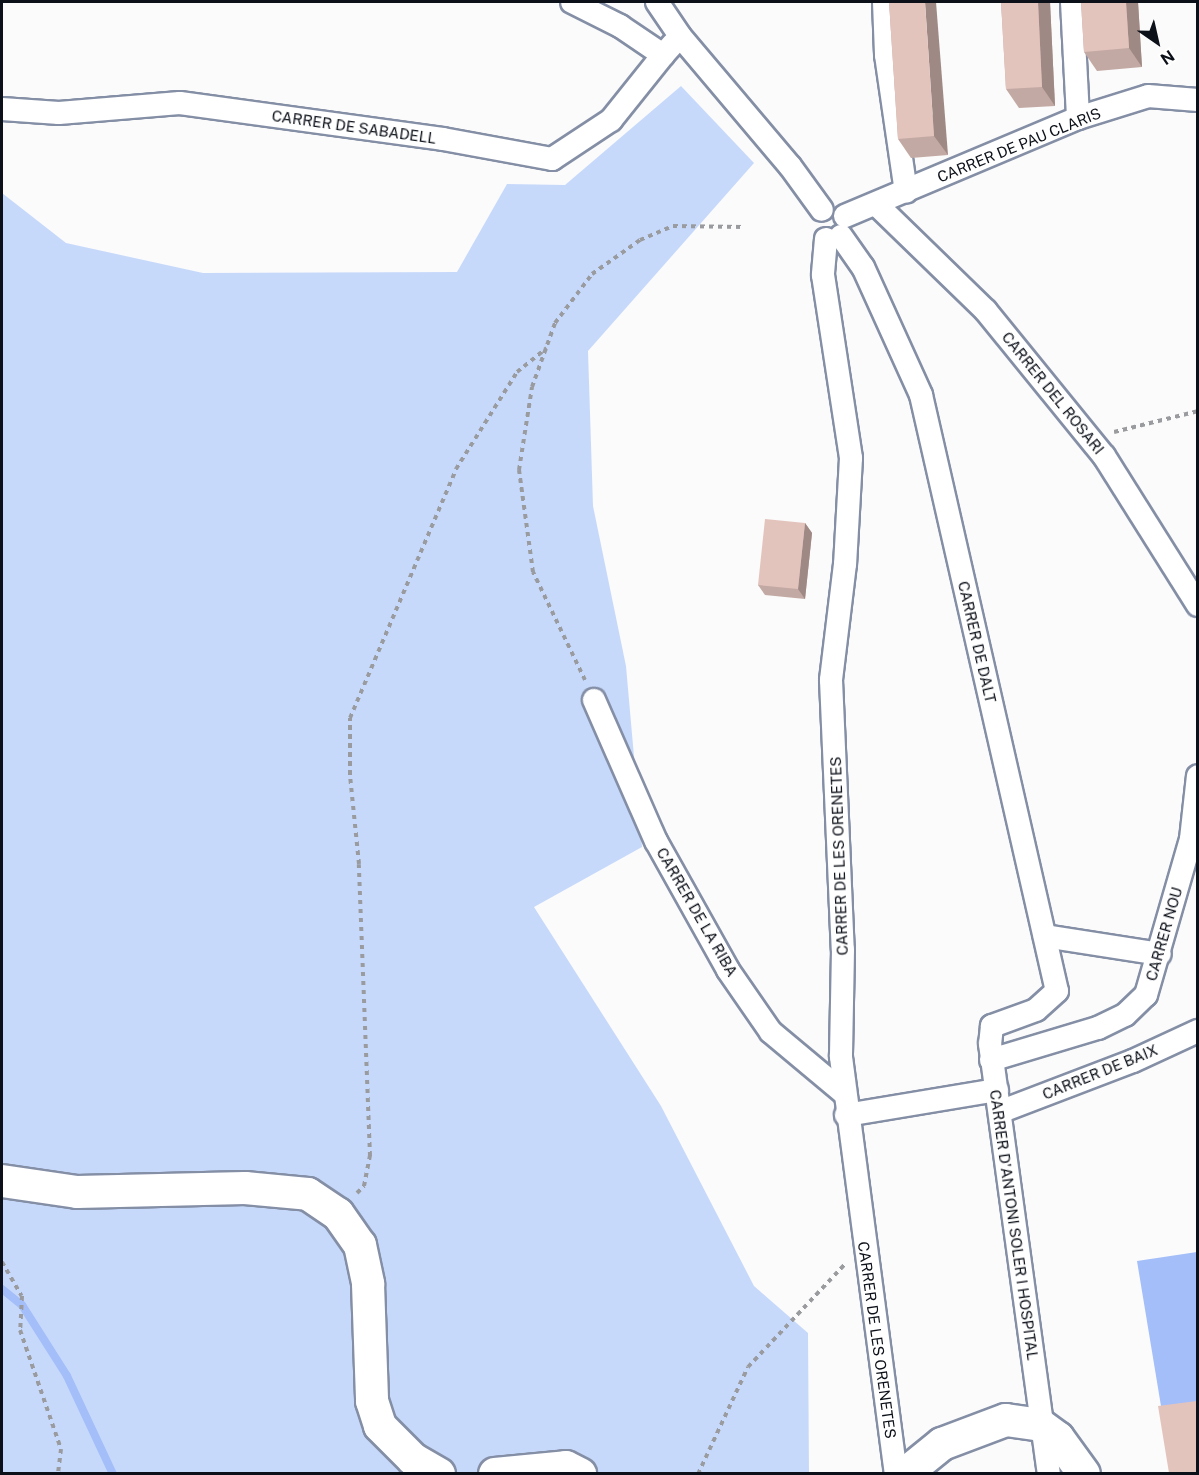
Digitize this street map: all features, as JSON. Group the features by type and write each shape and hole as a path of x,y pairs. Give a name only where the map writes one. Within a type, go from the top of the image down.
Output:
{"street":[{"path":"572,2 620,26 663,55"},
{"path":"657,2 680,36 790,166 822,210 834,208 837,230"},
{"path":"884,2 886,56 906,192"},
{"path":"1072,2 1078,118"},
{"name":"CARRER DE SABADELL","path":"2,109 59,113 180,103 443,139 552,159 611,120 680,36"},
{"name":"CARRER DE PAU CLARIS","path":"837,230 877,205 1078,118 1148,96 1197,100"},
{"name":"CARRER DEL ROSARI","path":"877,205 986,310 1090,438 1197,605"},
{"name":"CARRER DE DALT","path":"837,230 862,267 921,395 1057,991 1036,1010 992,1026"},
{"name":"CARRER DE LES ORENETES","path":"837,230 822,275 851,458 845,564 831,680 843,950 844,1093 896,1473"},
{"name":"CARRER DE LA RIBA","path":"594,700 656,841 728,970 771,1032 844,1093"},
{"name":"CARRER NOU","path":"991,1060 1035,1050 1125,1015 1146,995 1160,954 1191,839 1197,776"},
{"path":"1045,936 1160,954"},
{"name":"CARRER D'ANTONI SOLER I HOSPITAL","path":"992,1026 991,1060 999,1101 1040,1425 1049,1473"},
{"name":"CARRER DE BAIX","path":"846,1115 999,1101 1133,1061 1197,1031"},
{"path":"2,1181 76,1192 245,1188 308,1194 338,1214 360,1245 368,1284 372,1401 380,1426 413,1460 439,1473"},
{"path":"905,1473 942,1444 974,1429 1006,1420 1040,1425 1058,1438 1084,1473"},
{"path":"495,1473 566,1467 580,1473"}],"path":[{"path":"594,700 533,572 519,470 532,387 555,323 592,273 640,240 673,226 744,226"},
{"path":"338,1214 364,1186 370,1156 359,864 350,775 350,718 456,469 517,372 547,348"},
{"name":"CARRER DEL ROSARI","path":"1090,438 1197,411"},
{"path":"698,1473 748,1366 864,1246"},
{"path":"2,1262 22,1296 20,1330 61,1449 57,1473"}],"shaded area":[{"path":"681,86 754,163 588,351 593,506 626,666 642,847 534,907 661,1106 754,1286 808,1333 809,1473 2,1473 2,193 66,243 203,273 457,272 507,184 565,185"}],"water":[{"path":"1197,1252 1197,1417 1162,1412 1137,1261"}],"building":[{"path":"889,2 925,2 934,136 898,139"},
{"path":"1001,2 1038,2 1042,87 1006,89"},
{"path":"1081,2 1126,2 1129,48 1084,52"},
{"path":"765,519 805,523 798,589 758,585"},
{"path":"1197,1401 1197,1473 1169,1473 1158,1406"}],"waterway":[{"path":"2,1289 22,1305 67,1376 113,1474"}]}
